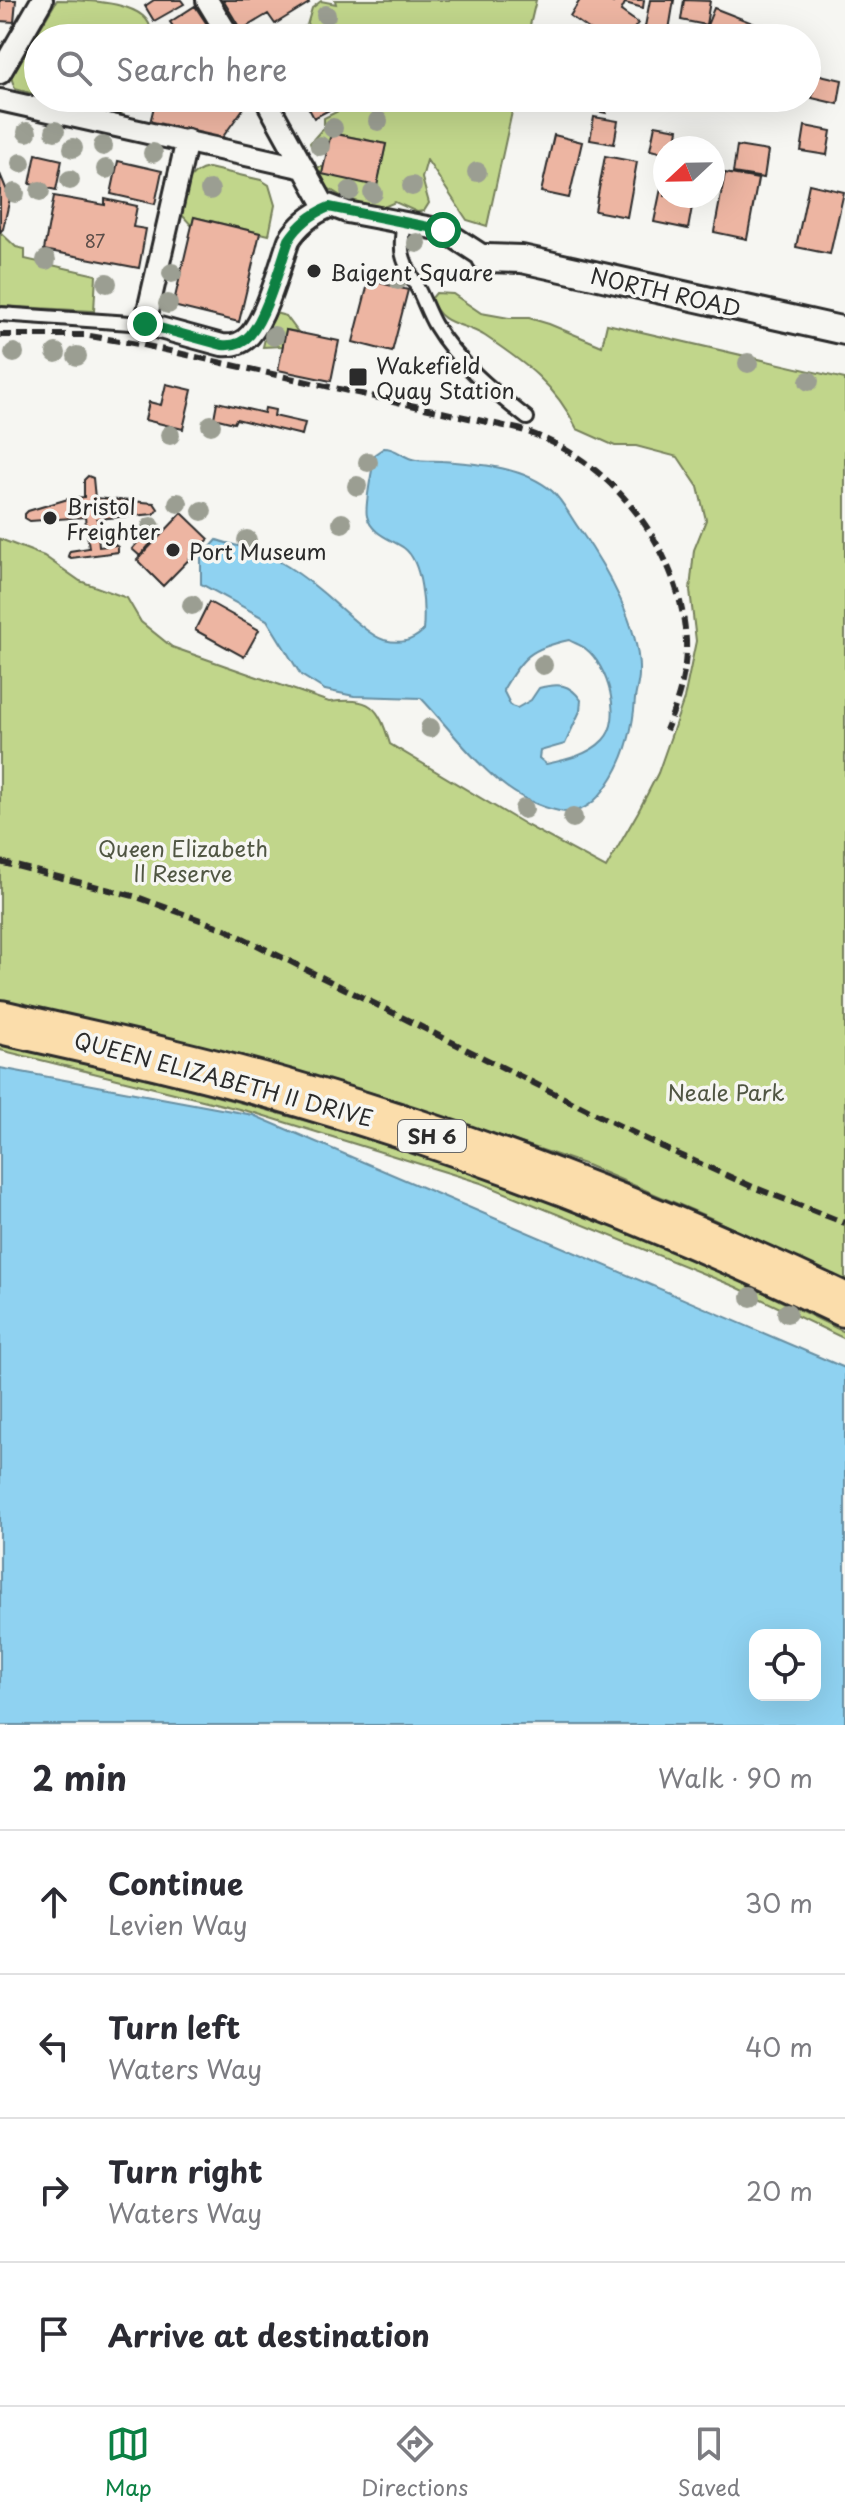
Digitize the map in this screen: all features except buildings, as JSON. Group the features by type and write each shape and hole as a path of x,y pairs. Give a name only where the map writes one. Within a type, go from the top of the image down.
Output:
{"highway":[{"name":"QUEEN ELIZABETH II DRIVE","path":"0,1022 210,1069 498,1158 662,1222 845,1305"}],"street":[{"path":"28,24 42,0"},
{"path":"207,0 222,24"},
{"path":"0,73 24,31"},
{"path":"0,100 24,105"},
{"path":"56,112 304,168"},
{"path":"273,112 323,203 329,207 443,230 486,258"},
{"path":"187,140 145,324 222,345 232,346 240,342 250,335 264,310 289,240 315,213 329,207"},
{"name":"NORTH ROAD","path":"486,258 522,259 845,331"}],"lane":[{"path":"404,222 401,257 435,324 450,346 483,381 527,418"},
{"path":"0,314 145,324"}],"green space":[{"path":"57,0 117,5 143,16 149,24 43,24"},
{"path":"335,0 536,0 530,24 307,24 312,8 321,1 336,4"},
{"path":"24,55 24,91 15,89 11,77"},
{"path":"336,112 512,112 487,226 467,220 427,160 422,178 429,203 424,211 417,212 395,202 379,209 366,207 328,188 316,167 324,167 323,174 377,185 386,144 332,133 327,153 312,149 310,143 324,127 324,118"},
{"path":"209,168 261,180 269,185 275,205 269,235 194,217 192,226 181,214 190,179"},
{"path":"0,232 16,247 25,249 25,259 96,275 94,311 0,306"},
{"path":"436,293 453,294 481,313 529,318 602,346 607,324 845,379 845,1282 713,1219 584,1164 369,1092 182,1042 0,1002 0,539 44,556 80,581 127,598 141,622 172,647 329,702 355,701 371,706 381,720 390,744 526,825 606,868 658,773 684,699 696,641 690,590 694,550 706,520 698,487 678,457 636,446 615,446 577,429 559,399 526,365 485,336 441,315 431,299"},
{"path":"271,312 286,316 298,332 286,330 283,346 263,347"},
{"path":"0,1045 232,1100 385,1144 536,1195 697,1260 845,1332 845,1339 736,1287 481,1183 255,1113 0,1050"}],"water":[{"path":"388,448 415,460 485,465 527,476 556,495 600,562 628,618 638,656 639,677 624,754 604,790 588,806 574,811 559,811 517,794 482,766 421,698 354,696 325,690 301,675 267,620 201,584 201,558 217,540 261,552 281,562 377,637 400,642 419,635 423,631 424,611 415,564 404,548 373,527 367,516 375,454","holes":["569,640 586,649 600,667 610,693 612,719 603,740 591,750 546,764 539,758 540,751 565,744 580,711 581,700 567,687 552,685 539,688 531,700 517,708 511,706 503,690 516,669 529,656 545,647"]},
{"path":"0,1068 253,1115 845,1368 845,1725 0,1725"}],"railway":[{"path":"0,335 84,335 138,344 518,429 551,442 582,460 634,510 654,539 670,572 681,606 686,641 685,664 678,698 666,730"},
{"path":"0,862 137,897 225,929 662,1147 845,1223"}],"place":[{"name":"Baigent Square","path":"314,271"},
{"name":"Wakefield Quay Station","path":"358,377"},
{"name":"Bristol Freighter","path":"50,518"},
{"name":"Port Museum","path":"173,550"}],"route":[{"path":"145,324 222,345 232,346 240,342 250,335 264,310 289,240 306,219 329,207 443,230"}],"park label":[{"name":"Queen Elizabeth ll Reserve","path":"183,860"},
{"name":"Neale Park","path":"726,1091"}]}
